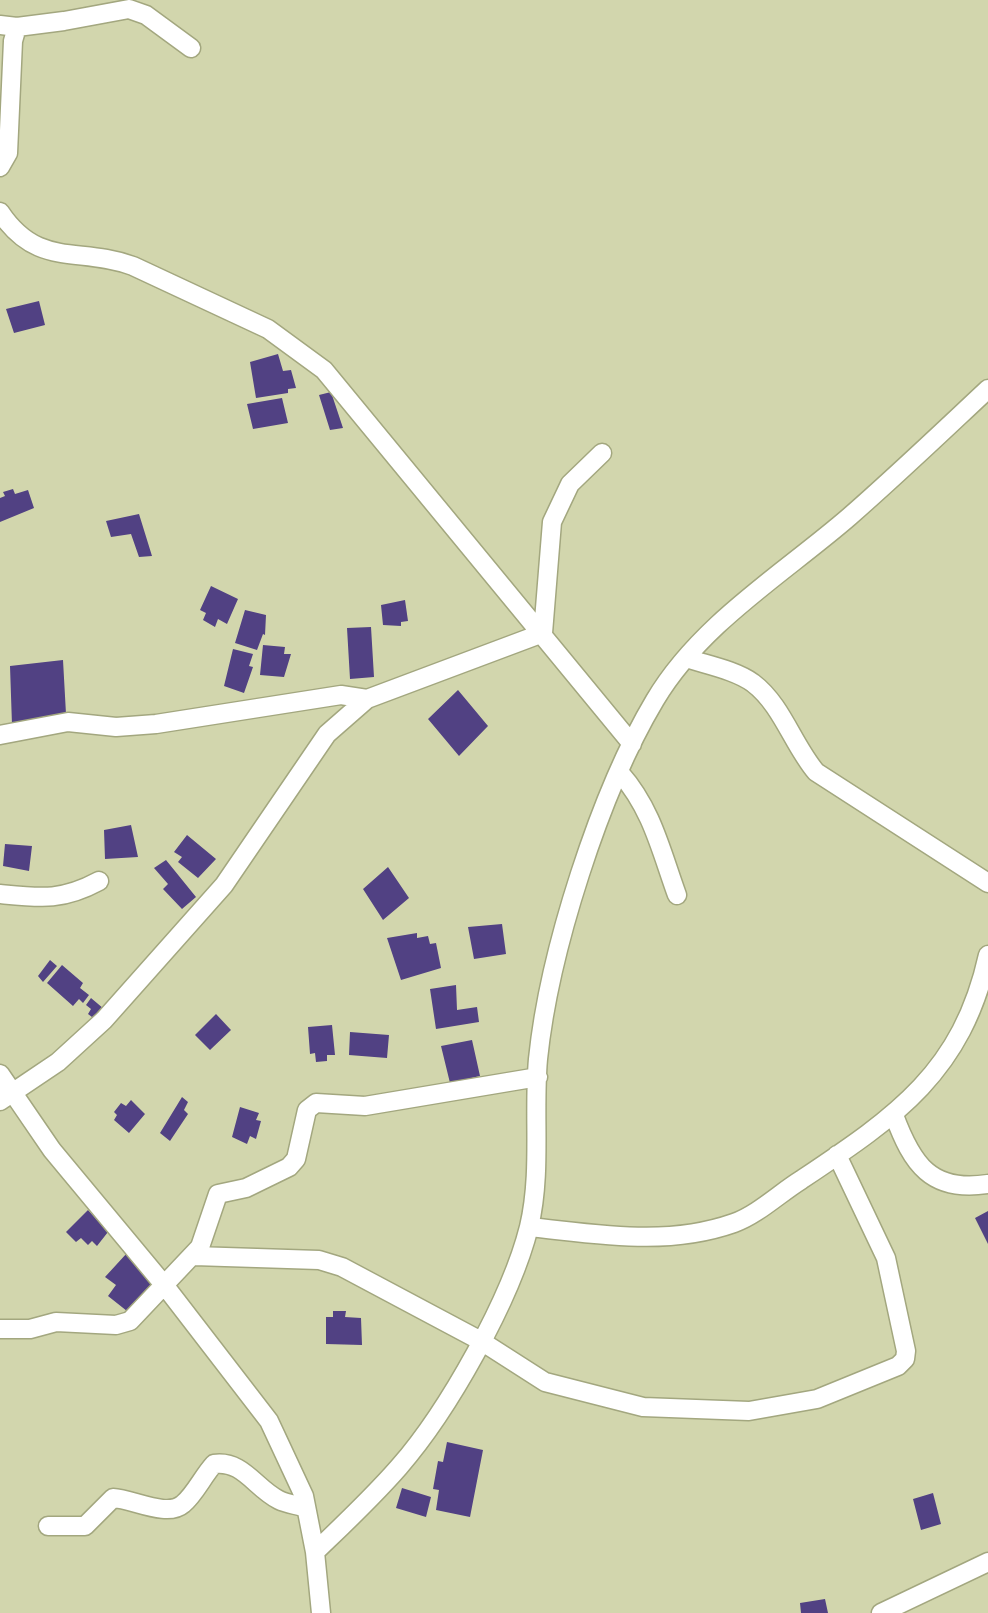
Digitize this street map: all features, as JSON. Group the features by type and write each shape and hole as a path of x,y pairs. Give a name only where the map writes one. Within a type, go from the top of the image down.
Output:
{"street":[{"path":"0,167 8,153 13,41 8,26 129,9 146,15 191,48"},
{"path":"0,212 25,242 55,253 111,258 133,266 268,328 324,370 632,744"},
{"path":"315,1552 402,1464 481,1341 515,1271 529,1227 534,1197 538,1077 552,975 573,899 620,773 656,697 686,658 737,609 848,518 988,388"},
{"path":"543,633 552,522 570,484 602,453"},
{"path":"5,1097 58,1062 104,1020 224,886 327,734 367,699 543,633"},
{"path":"686,658 751,682 767,696 799,752 816,772 988,883"},
{"path":"0,735 68,722 116,727 156,724 341,695 367,699"},
{"path":"620,773 639,795 647,811 677,895"},
{"path":"0,894 48,899 76,894 99,881"},
{"path":"529,1227 648,1240 735,1223 894,1115 934,1074 960,1033 985,979 988,955"},
{"path":"0,1074 5,1097 165,1286 269,1421 285,1450 306,1508 315,1552 321,1613"},
{"path":"0,1329 30,1329 56,1322 116,1325 130,1321 194,1256 206,1233 218,1194 225,1189 246,1188 289,1167 296,1160 307,1110 316,1103 376,1104 538,1077"},
{"path":"894,1115 905,1146 919,1167 935,1179 954,1184 988,1184"},
{"path":"194,1256 319,1260 359,1276 481,1341 545,1382 643,1407 749,1411 817,1399 898,1366 905,1359 906,1351 886,1258 837,1155"},
{"path":"48,1527 85,1526 113,1498 166,1509 177,1508 185,1503 214,1464 224,1463 236,1466 280,1500 306,1508"},
{"path":"881,1613 988,1562"}],"building":[{"path":"39,301 45,325 14,333 6,309"},
{"path":"278,354 283,371 291,370 296,388 288,389 288,393 256,398 250,362"},
{"path":"331,392 343,428 330,430 319,395"},
{"path":"282,398 288,423 253,429 247,404"},
{"path":"13,489 15,494 28,490 34,508 0,522 0,498 5,496 3,492"},
{"path":"139,514 152,556 139,557 131,534 111,537 106,521"},
{"path":"211,586 238,599 227,624 218,619 215,627 203,620 206,613 200,610"},
{"path":"405,600 408,621 401,622 401,626 383,625 381,605"},
{"path":"245,610 266,615 265,635 263,634 257,650 235,643"},
{"path":"371,627 374,677 350,679 347,628"},
{"path":"263,645 285,647 284,654 291,654 284,677 260,675"},
{"path":"233,649 253,654 249,666 253,667 244,693 224,686"},
{"path":"63,660 66,714 12,725 10,666"},
{"path":"458,690 488,726 459,756 428,719"},
{"path":"131,825 138,857 105,859 104,830"},
{"path":"187,835 216,859 198,878 178,862 182,857 174,852"},
{"path":"5,844 32,846 29,871 3,866"},
{"path":"166,860 196,897 182,909 163,889 168,884 154,868"},
{"path":"388,867 409,898 383,920 363,889"},
{"path":"502,924 506,954 474,959 468,927"},
{"path":"417,933 417,938 428,936 430,944 436,943 441,968 401,980 387,938"},
{"path":"50,960 57,966 43,982 38,976"},
{"path":"62,965 83,983 80,988 89,995 83,1003 79,999 73,1006 47,983"},
{"path":"456,985 457,1010 477,1007 479,1022 436,1029 430,989"},
{"path":"91,998 104,1009 96,1020 88,1014 91,1009 86,1005"},
{"path":"216,1014 231,1030 210,1050 195,1035"},
{"path":"332,1025 335,1055 327,1055 327,1061 316,1062 315,1053 310,1054 308,1027"},
{"path":"350,1032 389,1035 387,1058 349,1055"},
{"path":"472,1040 480,1076 450,1083 441,1046"},
{"path":"182,1097 188,1102 184,1110 188,1114 170,1141 160,1133"},
{"path":"131,1100 145,1114 129,1133 114,1120 117,1115 114,1112 121,1103 126,1106"},
{"path":"240,1107 259,1113 256,1120 261,1121 256,1139 250,1136 247,1144 232,1137"},
{"path":"88,1210 108,1232 97,1246 92,1241 88,1245 81,1238 76,1242 66,1232"},
{"path":"988,1211 988,1244 975,1218"},
{"path":"127,1253 154,1286 132,1315 108,1296 116,1285 105,1277"},
{"path":"333,1311 346,1311 345,1317 361,1318 362,1345 326,1344 326,1317 333,1317"},
{"path":"447,1442 483,1450 470,1517 436,1510 439,1490 433,1489 438,1461 443,1462"},
{"path":"402,1488 431,1497 426,1517 396,1508"},
{"path":"933,1493 941,1524 921,1530 913,1499"},
{"path":"825,1599 828,1613 801,1613 800,1603"}]}
